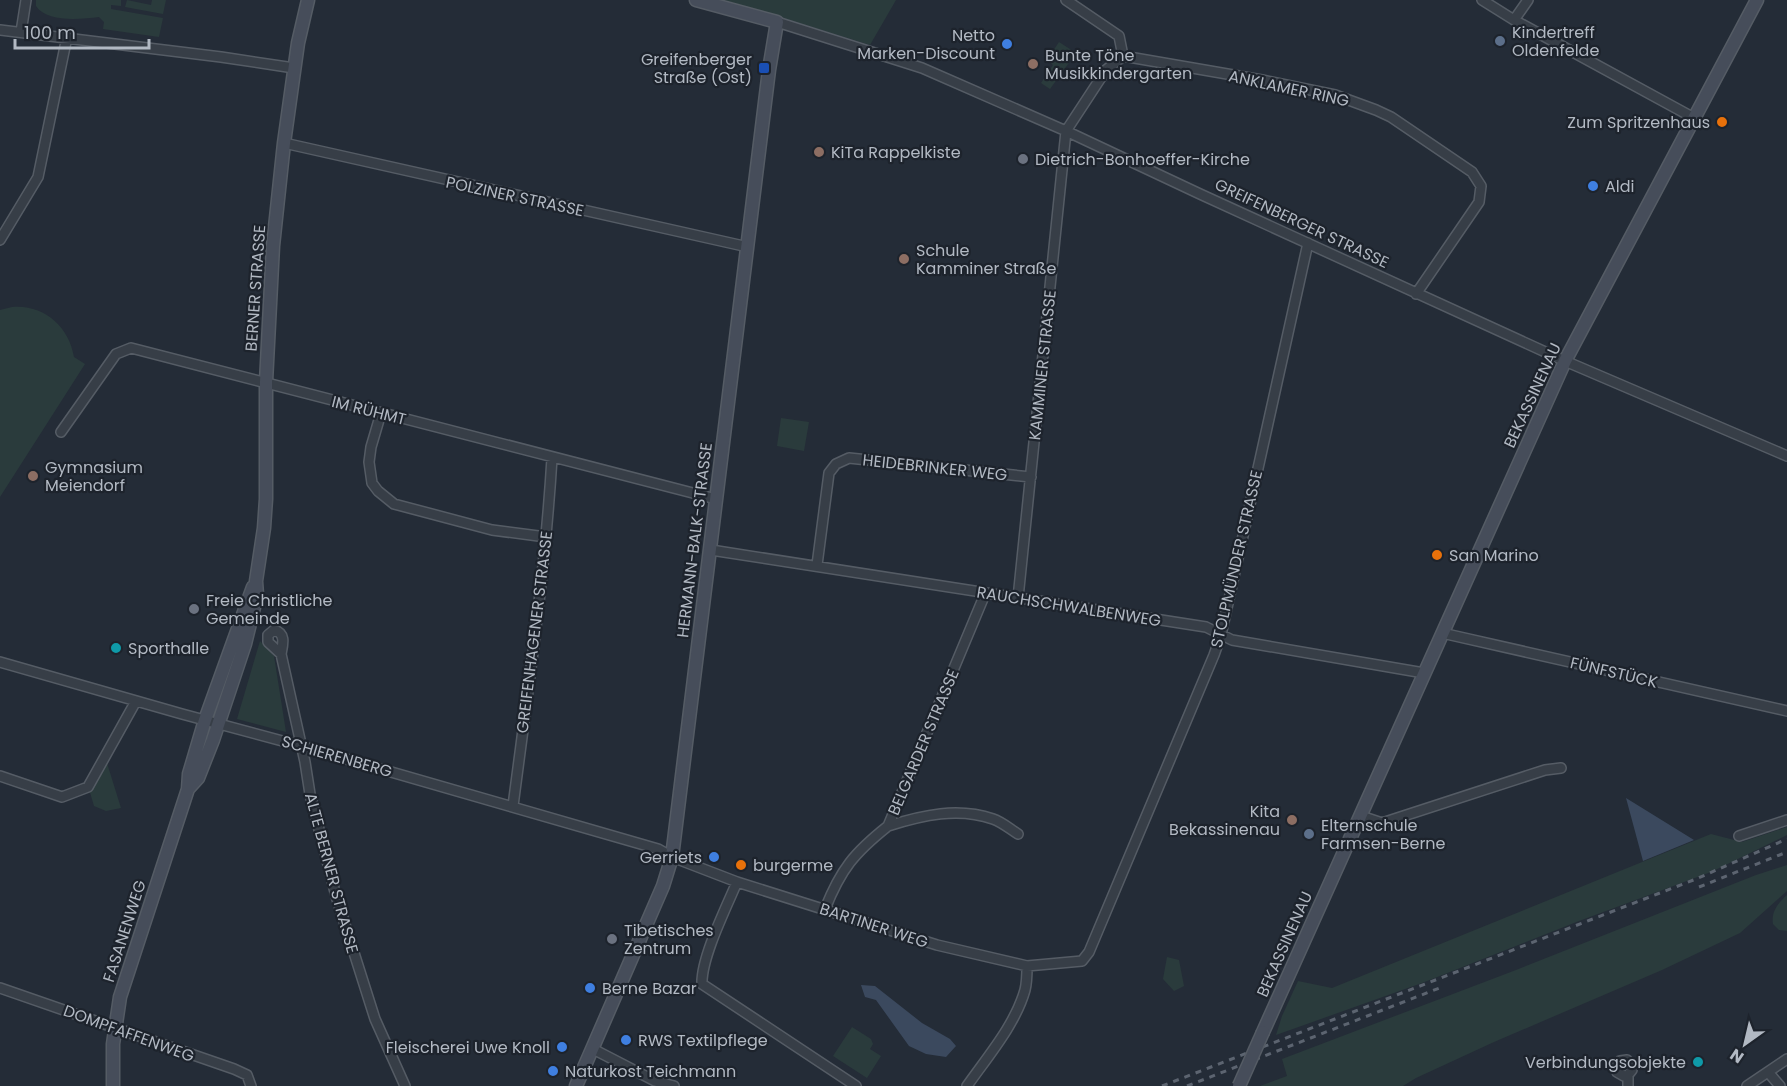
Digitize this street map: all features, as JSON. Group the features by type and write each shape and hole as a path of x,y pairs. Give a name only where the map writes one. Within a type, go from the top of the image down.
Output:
{"street":[{"path":"21,32 26,0"},
{"name":"BERNER STRASSE","path":"243,629 250,593 256,580 264,525 266,382 271,266 294,68 308,0"},
{"name":"GREIFENBERGER STRASSE","path":"696,0 777,22 922,68 1066,131 1565,361 1787,455"},
{"path":"1066,0 1119,36 1123,56 1106,70 1066,131"},
{"path":"1482,0 1514,20 1694,118"},
{"path":"1514,20 1528,0"},
{"name":"BEKASSINENAU","path":"1239,1086 1565,361 1757,0"},
{"name":"HERMANN-BALK-STRASSE","path":"576,1086 663,886 672,857 769,70 777,22"},
{"path":"0,30 294,68"},
{"path":"0,240 38,177 67,37"},
{"name":"ANKLAMER RING","path":"1123,56 1335,95 1392,117 1472,172 1481,186 1479,202 1416,294"},
{"name":"KAMMINER STRASSE","path":"1018,598 1066,131"},
{"name":"POLZINER STRASSE","path":"284,143 748,247"},
{"name":"STOLPMÜNDER STRASSE","path":"1082,961 1089,952 1221,635 1308,243"},
{"name":"IM RÜHMT","path":"61,432 116,354 131,348 716,499"},
{"path":"381,413 369,462 372,483 394,504 492,530 546,537"},
{"name":"GREIFENHAGENER STRASSE","path":"513,806 546,537 552,458"},
{"name":"HEIDEBRINKER WEG","path":"816,565 830,473 836,464 849,458 1031,477"},
{"name":"RAUCHSCHWALBENWEG","path":"711,550 1206,627 1232,640 1424,673"},
{"name":"BELGARDER STRASSE","path":"825,909 834,885 850,860 888,826 985,594"},
{"name":"FASANENWEG","path":"113,1086 114,1027 120,997 188,789 189,774 205,720 243,629"},
{"name":"FASANENWEG","path":"188,789 201,771 219,723 243,629"},
{"name":"FÜNFSTÜCK","path":"1442,633 1787,711"},
{"name":"ALTE BERNER STRASSE","path":"281,654 310,794 339,908 375,1018 405,1086"},
{"name":"SCHIERENBERG","path":"0,662 513,806 658,849 672,857"},
{"path":"0,776 62,797 88,787 136,701"},
{"path":"1361,816 1382,824 1545,770 1561,768"},
{"path":"888,826 934,814 963,813 995,820 1018,834"},
{"path":"1739,836 1787,820"},
{"name":"BARTINER WEG","path":"672,857 737,882 937,945 1027,966 1082,961"},
{"path":"737,882 705,960 702,984 856,1086"},
{"path":"967,1086 1016,1013 1026,987 1027,966"},
{"name":"DOMPFAFFENWEG","path":"0,988 234,1069 247,1075 251,1086"},
{"path":"593,1048 655,1081 674,1086"},
{"path":"1747,1086 1787,1059"},
{"path":"1768,1072 1780,1086"},
{"path":"1628,1076 1628,1086"}],"shaded area":[{"path":"36,0 121,0 121,6 111,5 111,9 163,18 159,37 103,29 104,22 99,17 65,19 48,15 36,6"},
{"path":"127,0 151,5 152,0 166,0 163,14 125,7"},
{"path":"724,0 896,0 870,45"},
{"path":"1059,42 1076,53 1050,89 1041,83 1053,65 1047,60"},
{"path":"12,307 34,309 53,319 67,336 74,357 85,364 0,497 0,310"},
{"path":"781,418 809,422 804,451 777,446"},
{"path":"260,641 274,656 286,732 237,719"},
{"path":"107,763 121,808 106,811 94,806 89,789"},
{"path":"1787,827 1787,835 1711,872 1422,983 1276,1035 1298,981 1332,988 1711,834 1742,842"},
{"path":"1787,865 1787,891 1740,933 1662,970 1494,1042 1403,1086 1260,1086 1287,1076 1282,1059"},
{"path":"1787,895 1787,931 1779,930 1773,924 1773,916 1776,908"},
{"path":"1167,957 1179,960 1184,986 1174,991 1163,979"},
{"path":"852,1027 871,1039 873,1044 870,1049 881,1056 867,1078 833,1056"}],"water":[{"path":"1626,798 1694,840 1643,861"},
{"path":"861,985 875,986 922,1023 950,1039 956,1046 946,1057 926,1054 909,1046 876,1000 865,997"}],"railway":[{"path":"1162,1086 1696,879 1787,839"},
{"path":"1699,887 1787,852"},
{"path":"1187,1086 1442,987"}],"place":[{"name":"Kindertreff Oldenfelde","path":"1500,41"},
{"name":"Netto Marken-Discount","path":"1007,44"},
{"name":"Bunte Töne Musikkindergarten","path":"1033,64"},
{"name":"Greifenberger Straße (Ost)","path":"764,68"},
{"name":"Zum Spritzenhaus","path":"1722,122"},
{"name":"KiTa Rappelkiste","path":"819,152"},
{"name":"Dietrich-Bonhoeffer-Kirche","path":"1023,159"},
{"name":"Aldi","path":"1593,186"},
{"name":"Schule Kamminer Straße","path":"904,259"},
{"name":"Gymnasium Meiendorf","path":"33,476"},
{"name":"San Marino","path":"1437,555"},
{"name":"Freie Christliche Gemeinde","path":"194,609"},
{"name":"Sporthalle","path":"116,648"},
{"name":"Kita Bekassinenau","path":"1292,820"},
{"name":"Elternschule Farmsen-Berne","path":"1309,834"},
{"name":"Gerriets","path":"714,857"},
{"name":"burgerme","path":"741,865"},
{"name":"Tibetisches Zentrum","path":"612,939"},
{"name":"Berne Bazar","path":"590,988"},
{"name":"RWS Textilpflege","path":"626,1040"},
{"name":"Fleischerei Uwe Knoll","path":"562,1047"},
{"name":"Verbindungsobjekte","path":"1698,1062"},
{"name":"Naturkost Teichmann","path":"553,1071"}]}
